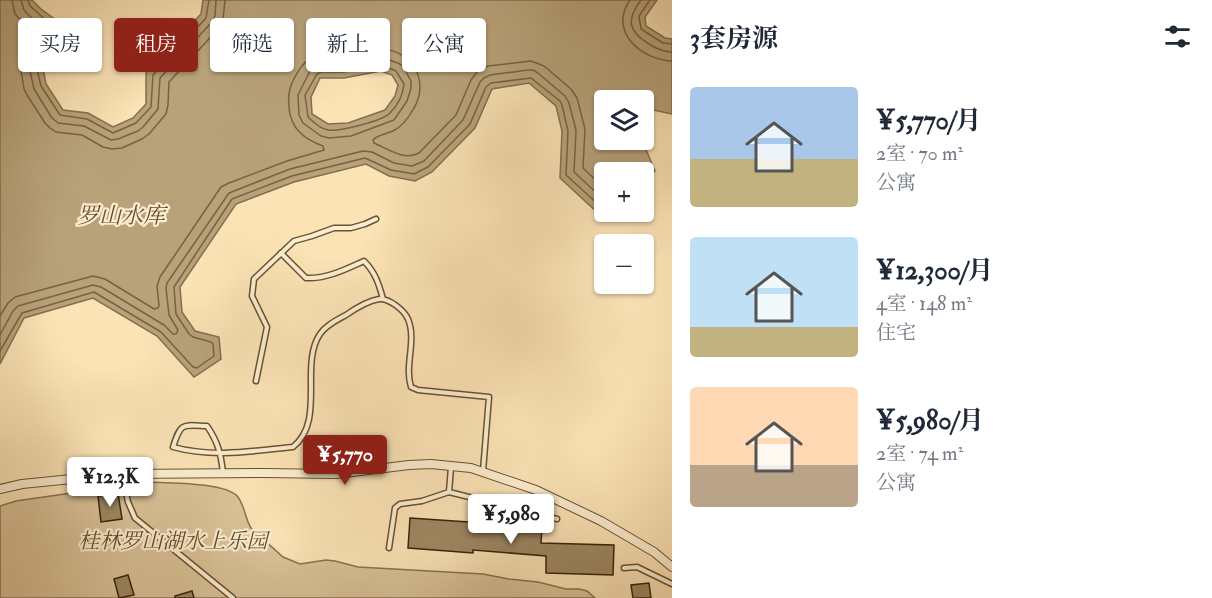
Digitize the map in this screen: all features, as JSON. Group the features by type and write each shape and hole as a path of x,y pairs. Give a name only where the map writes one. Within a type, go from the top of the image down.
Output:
{"street":[{"path":"0,489 22,484 122,474 336,474 431,464 471,468 536,490 600,521 654,552 672,567"}],"lane":[{"path":"256,381 267,327 252,297 254,279 294,241 334,228 351,228 376,219"},
{"path":"281,253 306,278 334,273 364,261 377,280 383,299"},
{"path":"223,473 221,454 207,426 185,425 178,430 173,447 183,450 221,454 293,447 304,436 310,413 314,350 320,335 327,326 344,315 370,301 383,299 395,305 407,317 412,335 408,377 411,387 418,390 489,397 483,472"},
{"path":"449,492 451,466"},
{"path":"122,474 128,502 135,518 233,598"},
{"path":"389,548 395,508 400,504 422,501 449,492 557,519"},
{"path":"624,568 637,567 672,584"}],"green space":[{"name":"桂林罗山湖水上乐园","path":"148,482 196,484 232,492 238,497 251,528 283,557 300,564 326,560 358,567 483,574 538,582 566,589 579,589 587,591 595,598 0,598 0,506 16,501"}],"water":[{"name":"罗山水库","path":"0,0 32,0 53,18 18,18 18,72 44,72 46,84 63,110 88,113 113,127 133,118 146,104 147,72 198,72 197,18 201,14 203,0 657,0 645,17 646,26 665,38 672,39 672,114 654,110 654,90 594,90 594,150 646,150 651,162 594,162 594,209 560,178 562,131 556,106 529,83 492,89 475,128 432,172 415,181 389,176 366,164 294,182 236,204 180,287 182,312 195,331 219,337 221,359 194,377 157,336 93,298 24,318 0,364"}],"building":[{"path":"118,493 122,519 101,522 98,496"},
{"path":"410,518 542,527 541,543 614,545 613,575 546,573 546,556 408,548"},
{"path":"128,575 134,595 119,598 114,579"},
{"path":"649,583 651,598 633,598 631,585"},
{"path":"192,591 194,598 175,598 175,596"}]}
